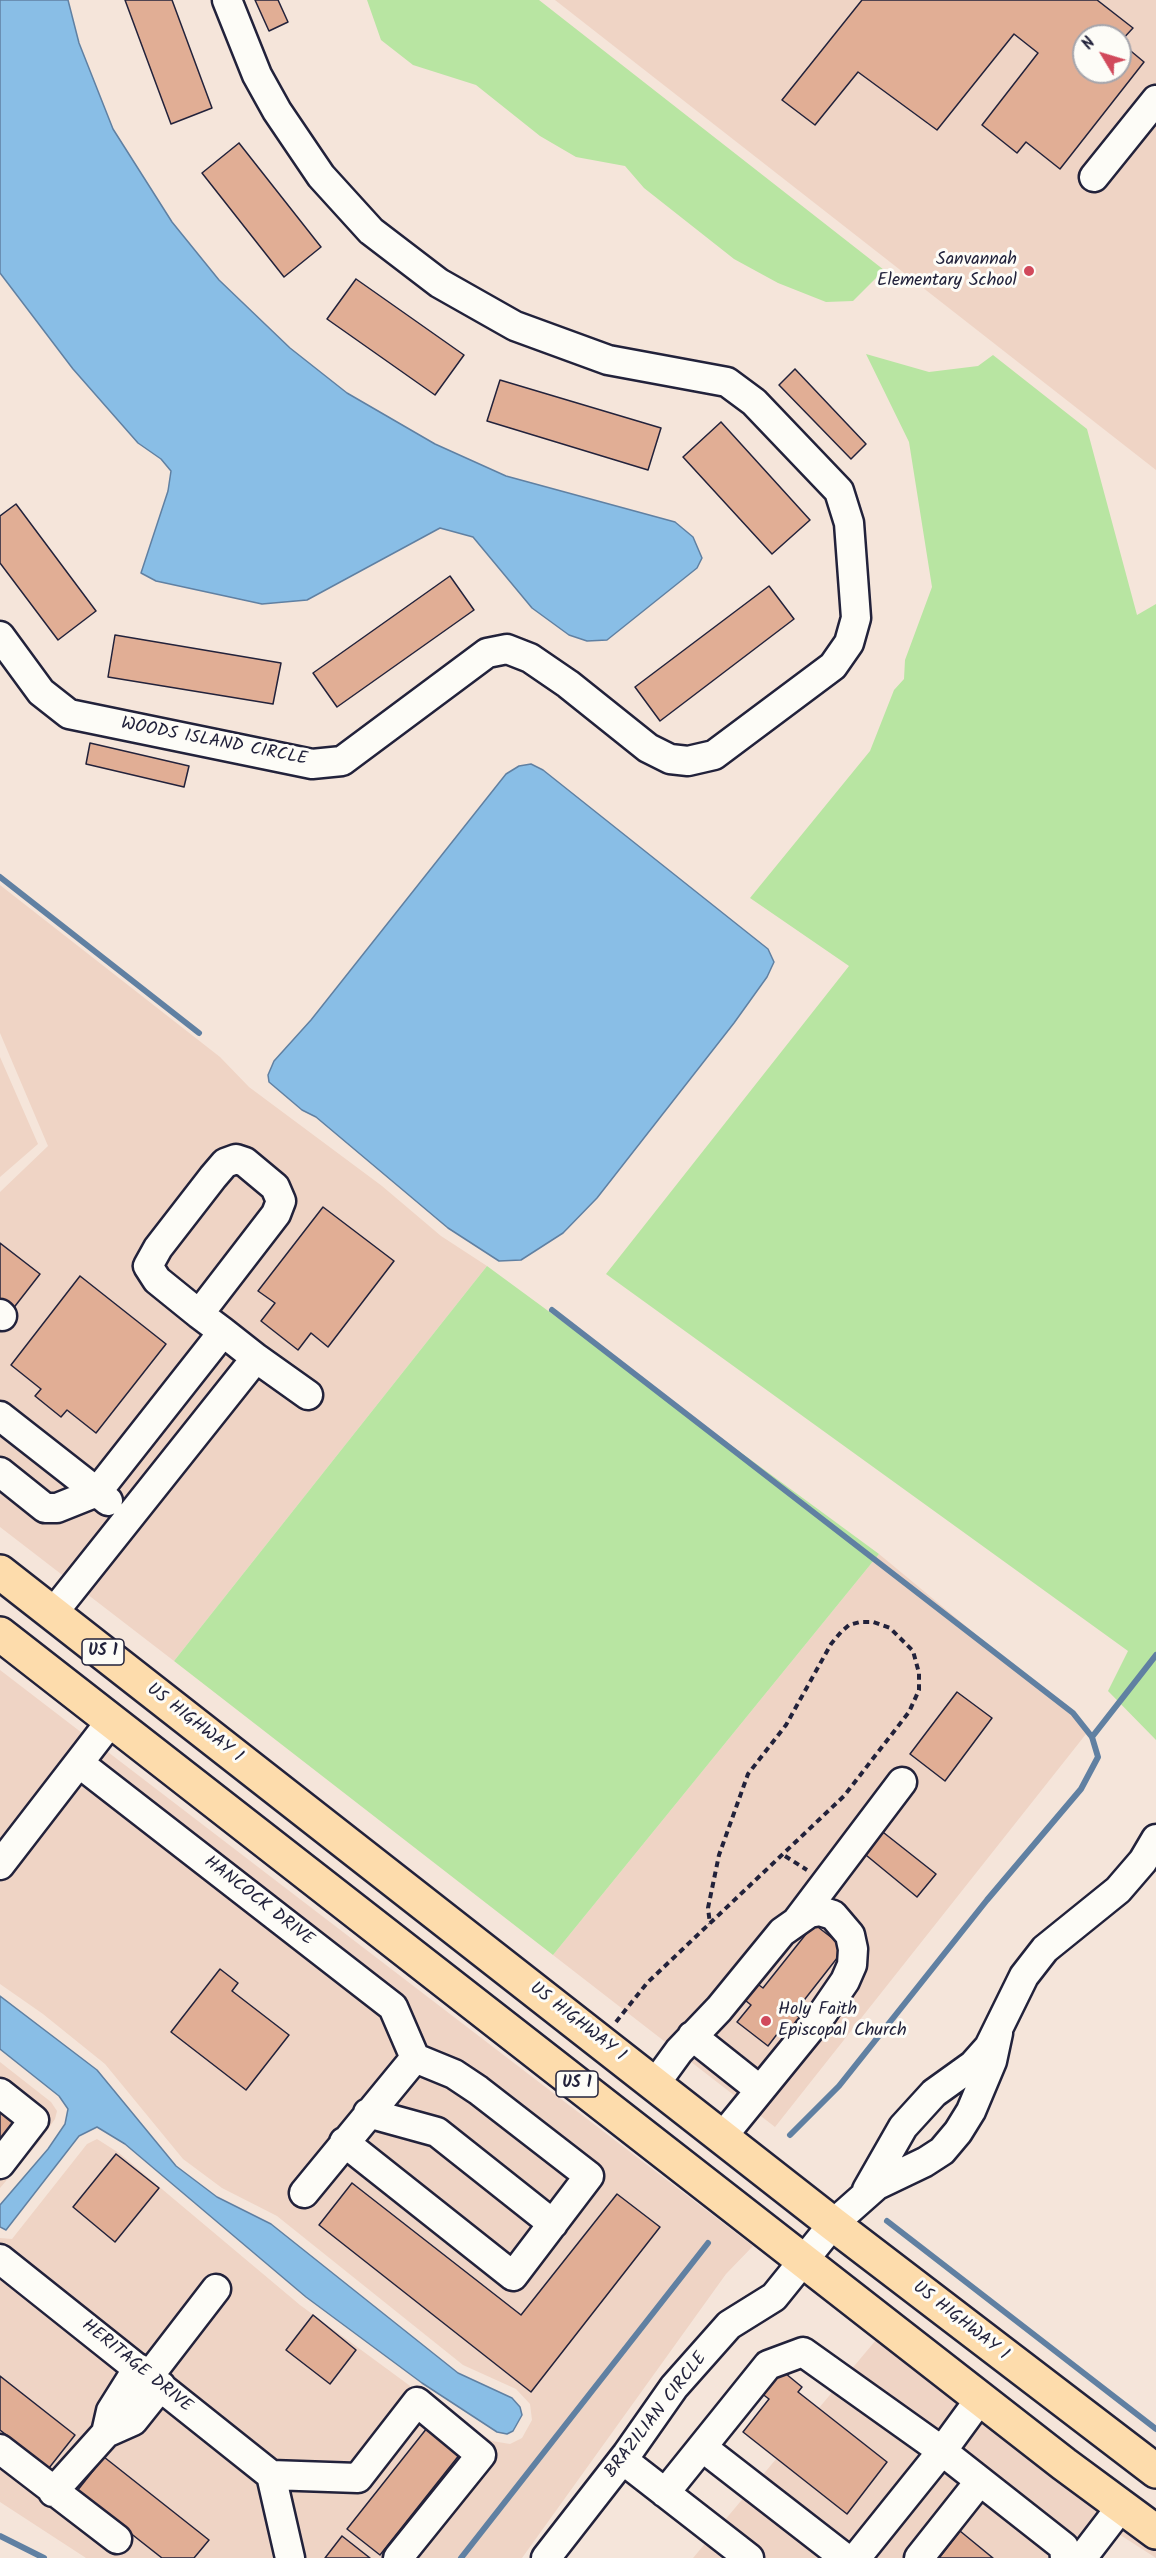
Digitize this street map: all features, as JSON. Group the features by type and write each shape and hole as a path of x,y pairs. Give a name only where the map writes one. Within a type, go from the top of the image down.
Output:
{"main road":[{"name":"US HIGHWAY 1","path":"0,1572 833,2224 1156,2471"},
{"name":"US 1","path":"0,1634 980,2399 1156,2532"},
{"path":"111,1721 153,1723 206,1733"}],"street":[{"name":"WOODS ISLAND CIRCLE","path":"0,636 41,692 69,714 312,764 342,761 487,653 507,649 530,658 654,752 670,759 688,761 714,755 833,666 849,643 856,618 849,523 839,490 754,402 727,382 608,360 515,326 439,283 371,231 321,176 277,111 257,75 227,0"},
{"path":"1094,177 1156,100"},
{"path":"200,1314 276,1214 281,1201 275,1187 245,1162 236,1159 225,1163 213,1177 158,1248 148,1266 157,1280 200,1314 224,1332 256,1358 308,1395"},
{"path":"0,1472 45,1508 57,1509 97,1492 224,1332"},
{"path":"53,1613 256,1358"},
{"path":"0,1416 128,1517"},
{"path":"0,1865 111,1721"},
{"name":"HANCOCK DRIVE","path":"78,1763 393,2007 415,2058"},
{"path":"797,1921 902,1782"},
{"path":"861,2200 903,2127 934,2093 973,2065 998,2033 1024,1976 1045,1949 1118,1890 1143,1861 1156,1839"},
{"path":"655,2084 692,2036 719,2009 782,1932 809,1913 820,1911 833,1915 850,1935 853,1949 852,1965 845,1981 823,2013 722,2137"},
{"name":"BRAZILIAN CIRCLE","path":"546,2558 623,2460 674,2387 729,2325 774,2297 833,2224 877,2185 925,2162 942,2151 958,2132 971,2111 992,2061 998,2033"},
{"path":"692,2036 760,2090"},
{"path":"304,2193 344,2142 415,2058 462,2079 589,2176 513,2276 344,2142"},
{"path":"0,2093 34,2120 0,2164"},
{"path":"368,2113 436,2132 553,2224"},
{"name":"HERITAGE DRIVE","path":"0,2259 271,2475"},
{"path":"53,2492 106,2433 111,2411 149,2377 216,2289"},
{"path":"665,2493 768,2365 803,2352 942,2451 1064,2547 1065,2558"},
{"path":"855,2558 942,2451 980,2399"},
{"path":"290,2558 271,2475 358,2478 417,2402 481,2455 398,2558"},
{"path":"702,2447 845,2558"},
{"path":"0,2449 117,2539"},
{"path":"623,2460 749,2558"},
{"path":"919,2558 980,2481"},
{"path":"1082,2558 1121,2506"}],"path":[{"path":"600,2042 647,1983 710,1924 844,1796 909,1712 919,1690 919,1673 913,1651 890,1628 873,1622 860,1622 849,1625 841,1632 831,1644 786,1725 748,1774 719,1855 708,1908 710,1924"}],"shaded area":[{"name":"Sanvannah Elementary School","path":"555,0 1156,0 1156,470"},
{"path":"0,885 220,1057 249,1087 382,1186 441,1236 487,1266 174,1661 0,1527 0,1192 48,1146 0,1033"},
{"path":"0,1057 38,1144 0,1177"},
{"path":"879,1554 1090,1729 775,2127 553,1955"},
{"path":"0,1670 86,1736 0,1847"},
{"path":"104,1749 753,2246 726,2274 522,2558 86,2558 0,2502 0,2238 12,2239 87,2144 97,2139 119,2153 300,2305 473,2429 492,2441 510,2444 522,2438 532,2420 530,2404 516,2389 463,2365 277,2216 222,2188 183,2159 105,2064 43,2014 0,1984 0,1883 81,1778 403,2004 93,1762"},
{"path":"0,2062 51,2102 57,2111 55,2119 39,2142 0,2188"},
{"path":"876,2340 1156,2544 1156,2558 1114,2531 1084,2558 693,2558"}],"green space":[{"path":"367,0 539,0 884,270 853,301 826,302 778,283 734,259 644,188 625,166 576,157 540,136 476,85 413,65 381,40"},
{"path":"866,354 929,372 978,366 993,355 1087,429 1137,615 1156,604 1156,1740 1108,1691 1128,1651 606,1274 849,966 750,898 870,751 894,690 904,679 905,660 932,587 909,442"},
{"path":"487,1266 879,1554 553,1955 174,1661"}],"water":[{"path":"0,0 68,0 79,43 113,129 172,222 219,280 290,348 347,393 435,444 506,476 675,522 693,537 702,558 697,568 607,640 587,641 569,635 532,608 473,537 440,528 307,600 262,604 156,581 141,573 168,491 171,471 161,459 138,443 73,369 0,273"},
{"path":"531,764 543,770 768,949 774,962 767,977 734,1023 597,1198 563,1233 521,1260 499,1261 448,1228 316,1117 302,1110 269,1082 268,1075 274,1061 311,1020 506,774 519,766"},
{"path":"0,1996 97,2070 176,2166 217,2197 271,2224 458,2373 512,2398 520,2407 522,2415 513,2431 507,2434 497,2432 422,2383 306,2297 125,2144 97,2127 79,2136 6,2230 0,2227 0,2205 48,2149 65,2124 68,2109 59,2096 0,2049"}],"building":[{"path":"125,0 172,0 212,108 171,124"},
{"path":"255,0 278,0 288,22 269,31"},
{"path":"862,0 1097,0 1128,24 1072,24 1072,84 1127,84 1060,169 1026,142 1017,153 982,125 1038,53 1014,34 937,130 858,72 815,125 782,100"},
{"path":"1132,52 1144,62 1132,77"},
{"path":"239,143 321,247 284,277 202,173"},
{"path":"356,279 464,355 435,395 327,319"},
{"path":"795,369 866,444 851,459 779,385"},
{"path":"500,380 661,428 648,470 487,421"},
{"path":"721,422 810,520 772,554 683,457"},
{"path":"16,504 96,611 58,640 0,563 0,516"},
{"path":"450,576 474,610 337,707 313,673"},
{"path":"769,586 794,619 660,721 635,687"},
{"path":"115,635 281,663 273,704 108,677"},
{"path":"90,743 189,766 184,787 86,764"},
{"path":"323,1207 394,1261 328,1347 311,1333 298,1350 261,1321 275,1303 258,1291"},
{"path":"0,1243 40,1274 12,1310 0,1300"},
{"path":"80,1276 166,1344 96,1433 67,1410 61,1417 35,1396 41,1389 11,1365"},
{"path":"957,1692 992,1718 945,1781 910,1754"},
{"path":"879,1829 936,1874 917,1897 861,1851"},
{"path":"814,1924 845,1948 794,2013 805,2022 792,2038 781,2029 768,2046 737,2022 751,2005 740,1996 752,1980 763,1988"},
{"path":"220,1969 238,1983 232,1991 289,2035 246,2090 171,2032"},
{"path":"0,2110 18,2124 0,2148"},
{"path":"116,2154 159,2188 115,2242 73,2207"},
{"path":"352,2183 521,2315 617,2194 660,2227 531,2392 319,2225"},
{"path":"313,2315 356,2350 330,2384 286,2350"},
{"path":"780,2369 802,2387 798,2392 887,2462 847,2514 743,2432 769,2399 761,2393"},
{"path":"0,2376 75,2435 49,2468 0,2430"},
{"path":"431,2423 464,2449 380,2555 347,2529"},
{"path":"104,2457 209,2540 194,2558 162,2558 77,2491"},
{"path":"960,2531 993,2558 939,2558"},
{"path":"342,2536 370,2558 325,2558"}],"waterway":[{"path":"0,877 199,1033"},
{"path":"552,1310 1073,1713 1092,1737 1098,1757 1081,1789 987,1900 839,2086 790,2135"},
{"path":"1092,1737 1156,1655"},
{"path":"887,2221 1156,2429"},
{"path":"461,2558 708,2243"},
{"path":"0,2536 44,2558"}],"place":[{"name":"Sanvannah Elementary School","path":"1029,271"},
{"name":"Holy Faith Episcopal Church","path":"766,2021"}]}
